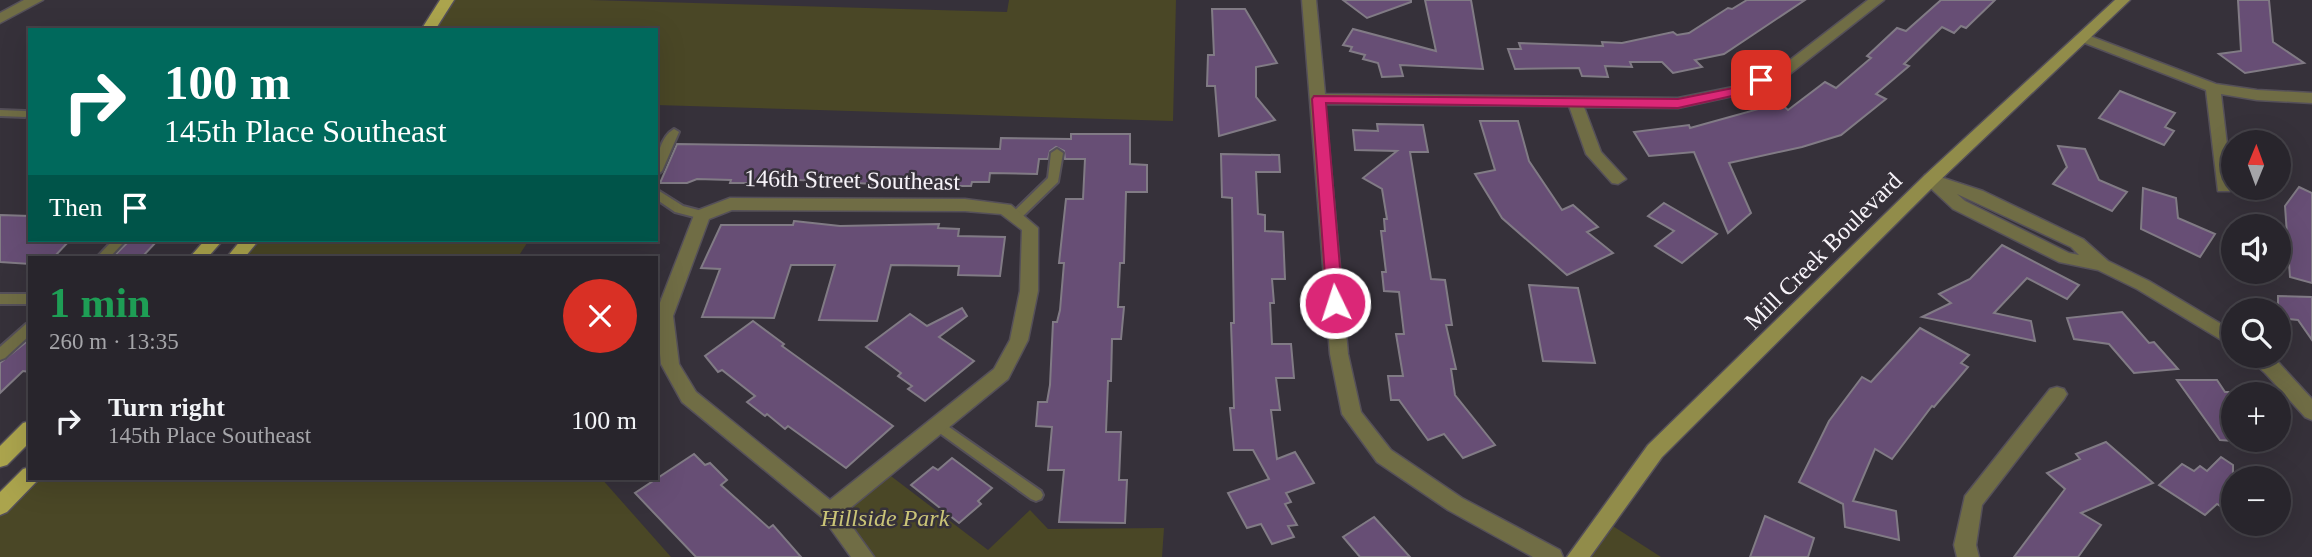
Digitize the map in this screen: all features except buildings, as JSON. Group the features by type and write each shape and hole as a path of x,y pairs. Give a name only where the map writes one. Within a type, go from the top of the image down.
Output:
{"main road":[{"path":"429,28 447,0"},
{"path":"199,256 213,242"},
{"path":"236,256 249,242"},
{"path":"0,459 28,431"},
{"path":"0,506 28,477"}],"street":[{"path":"1309,0 1339,354 1352,414 1384,456 1455,504 1552,557"},
{"path":"1319,99 1678,103 1737,91 1786,70 1877,0"},
{"name":"Mill Creek Boulevard","path":"1578,557 1655,451 1931,178 2123,0"},
{"path":"0,19 33,1"},
{"path":"2082,37 2213,88 2257,95 2312,98"},
{"path":"2213,88 2221,160"},
{"path":"1575,102 1594,154 1618,179"},
{"path":"1931,178 1959,205 2065,258 2102,265 2143,285 2221,333"},
{"name":"146th Street Southeast","path":"702,215 730,204 965,205 1010,213"},
{"path":"830,512 1001,374 1019,341 1029,291 1030,228 1010,213"},
{"path":"702,215 664,316 670,364 689,397 830,512 863,557"},
{"path":"2272,368 2312,412"},
{"path":"1966,551 1972,502 2057,394"}],"lane":[{"path":"0,113 25,114"},
{"path":"658,167 674,132"},
{"path":"1010,213 1054,179 1057,153"},
{"path":"658,194 679,209 702,215"},
{"path":"104,256 118,242"},
{"path":"0,299 28,299"},
{"path":"0,355 28,329"},
{"path":"939,425 1036,495"}],"green space":[{"path":"447,0 590,0 1007,12 1009,0 1176,0 1173,121 658,105 658,28 423,28"},
{"path":"249,242 528,242 519,256 236,256"},
{"name":"Hillside Park","path":"883,470 988,550 1030,510 1048,529 1164,528 1162,557 863,557 830,512"},
{"path":"28,480 603,480 671,557 0,557 0,506"},
{"path":"1605,521 1661,557 1578,557"}],"route":[{"path":"1335,303 1319,99 1678,103 1737,91 1761,80"}]}
